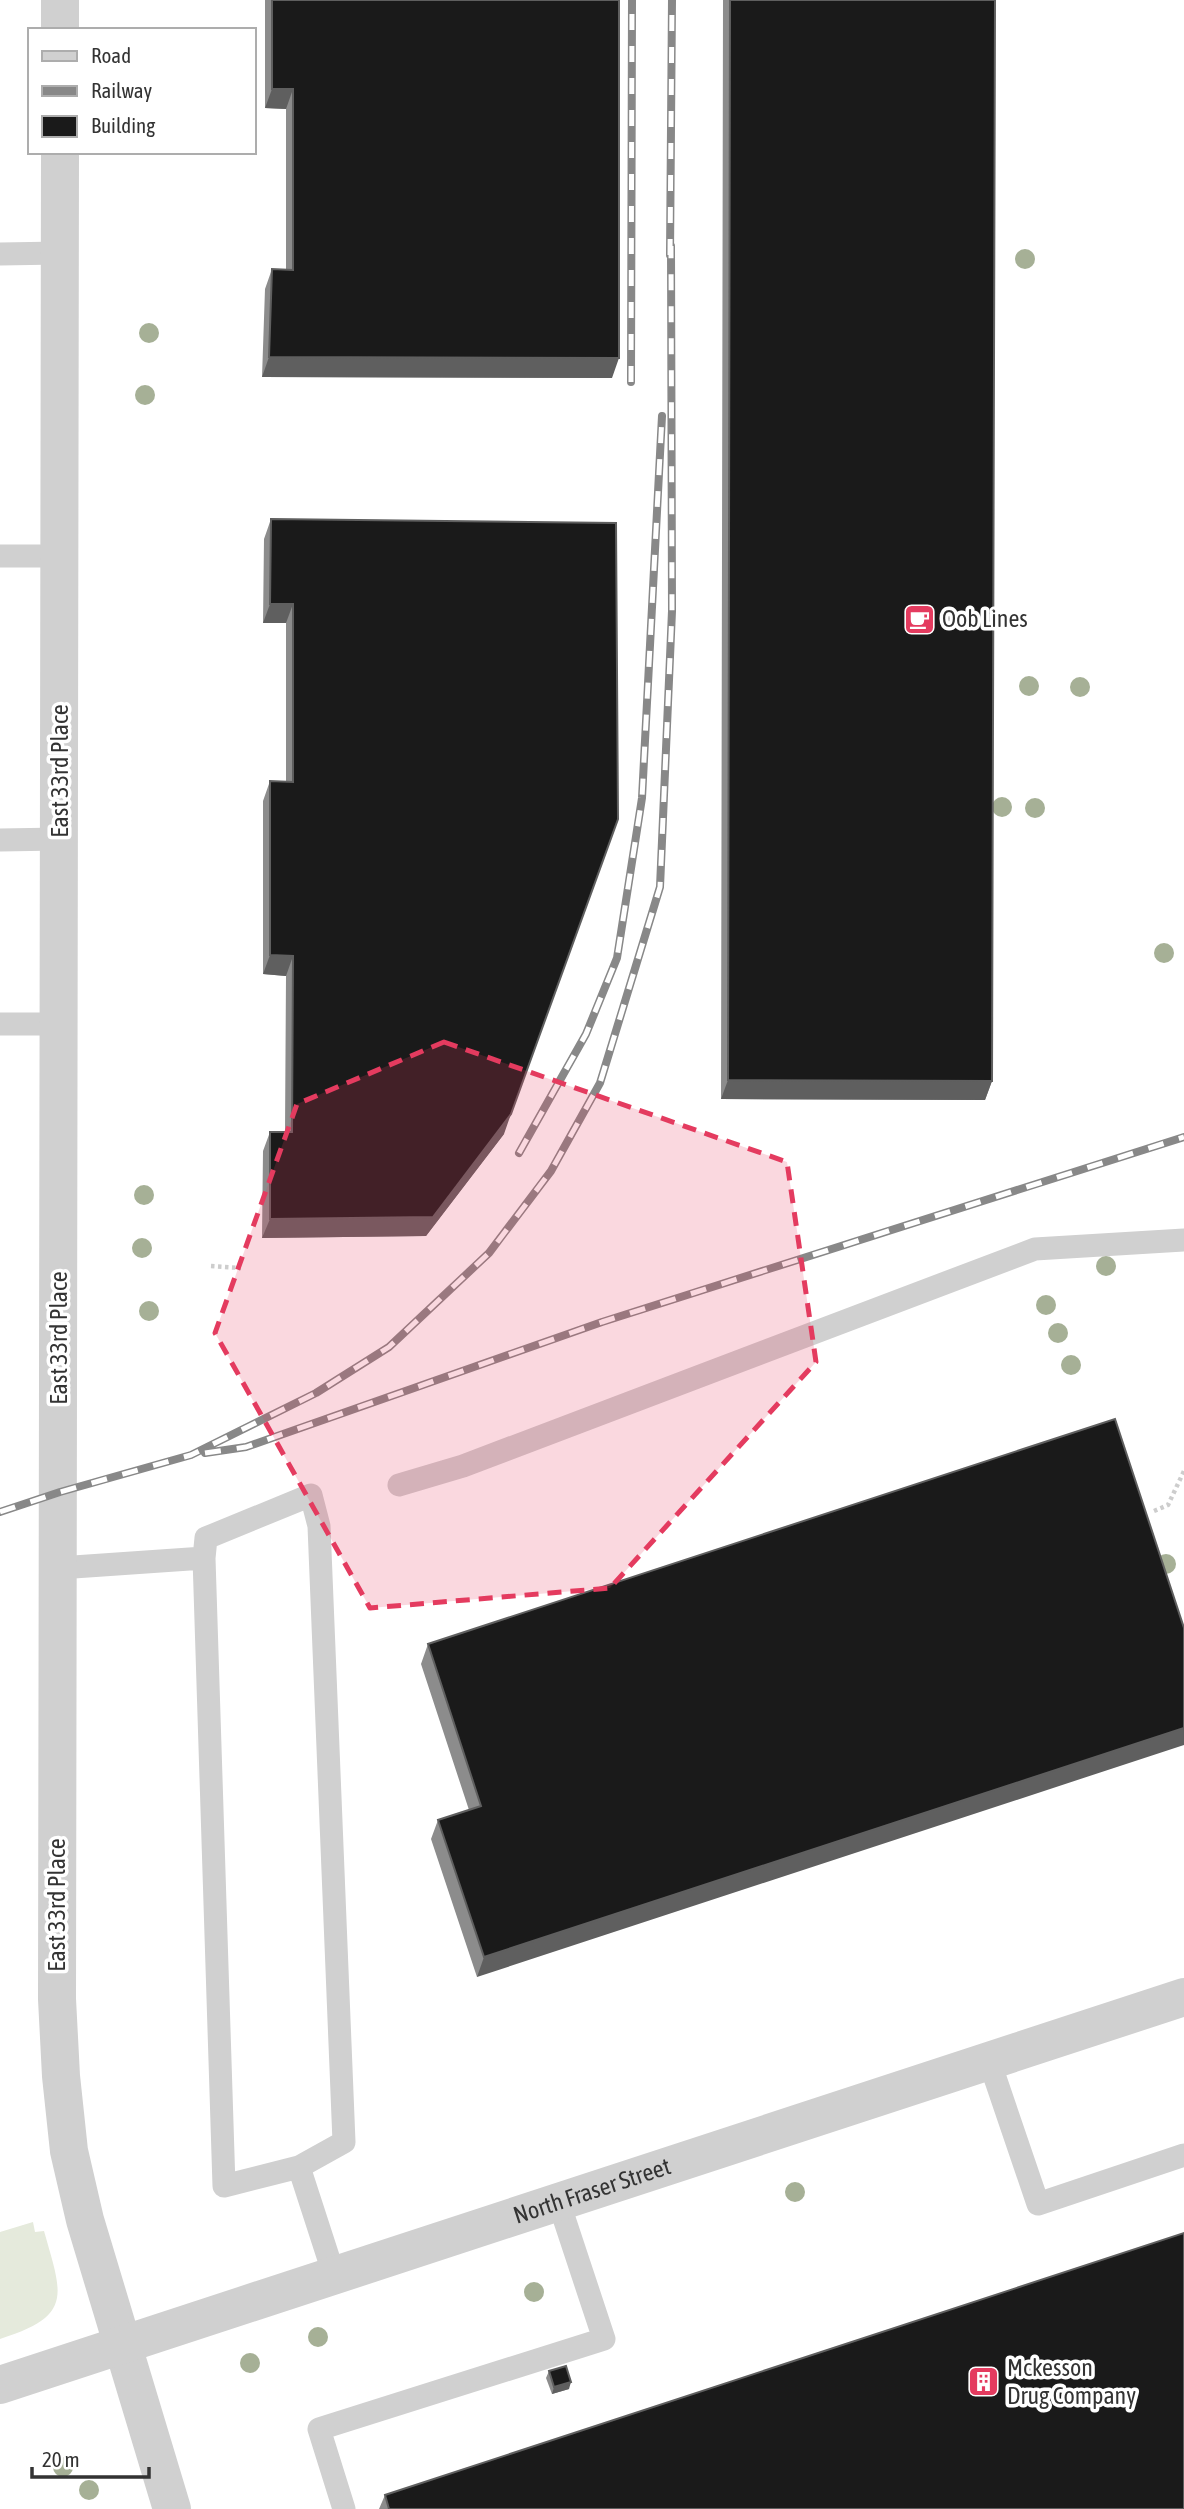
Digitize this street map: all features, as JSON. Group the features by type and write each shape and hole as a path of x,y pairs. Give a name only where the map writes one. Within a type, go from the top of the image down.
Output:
{"street":[{"path":"60,0 60,28"},
{"name":"East 33rd Place","path":"60,154 57,1999 69,2151 85,2220 172,2509"},
{"name":"North Fraser Street","path":"0,2385 1184,1997"}],"lane":[{"path":"0,254 61,253"},
{"path":"0,556 60,556"},
{"path":"0,840 60,839"},
{"path":"0,1024 59,1024"},
{"path":"399,1485 463,1466 1035,1249 1184,1240"},
{"path":"312,1495 320,1526 344,2142 299,2167 224,2186 204,1558 206,1538 312,1495"},
{"path":"59,1567 204,1558"},
{"path":"989,2060 1038,2204 1184,2155"},
{"path":"299,2167 334,2276"},
{"path":"344,2509 319,2429 604,2339 558,2200"}],"path":[{"path":"211,1266 241,1268"},
{"path":"1154,1511 1168,1505 1184,1471"}],"highlighted area":[{"path":"444,1042 787,1162 816,1362 610,1588 370,1608 215,1333 297,1104"}],"shaded area":[{"path":"33,2222 35,2232 44,2231 55,2272 57,2300 51,2312 41,2321 0,2339 0,2232"}],"building":[{"path":"272,0 619,0 619,358 269,357 272,269 293,270 293,89 272,89"},
{"path":"730,0 995,0 992,1081 728,1080"},
{"path":"271,519 616,523 618,819 511,1114 433,1217 270,1219 270,1132 292,1132 293,956 270,955 270,781 293,782 293,604 270,604"},
{"path":"1115,1419 1184,1628 1184,1728 484,1957 438,1820 481,1806 428,1644"},
{"name":"Mckesson Drug Company","path":"1184,2233 1184,2509 389,2509 385,2495"},
{"path":"566,2366 571,2382 554,2387 549,2371"}],"railway":[{"path":"631,382 632,0"},
{"path":"670,255 672,0"},
{"path":"0,1512 191,1455 316,1393 389,1347 489,1253 551,1171 600,1083 660,887 672,611 671,246"},
{"path":"519,1153 586,1034 617,958 642,798 662,416"},
{"path":"205,1453 246,1447 602,1322 1184,1137"}],"place":[{"name":"Oob Lines","path":"919,619"},
{"name":"Mckesson Drug Company","path":"984,2382"}]}
